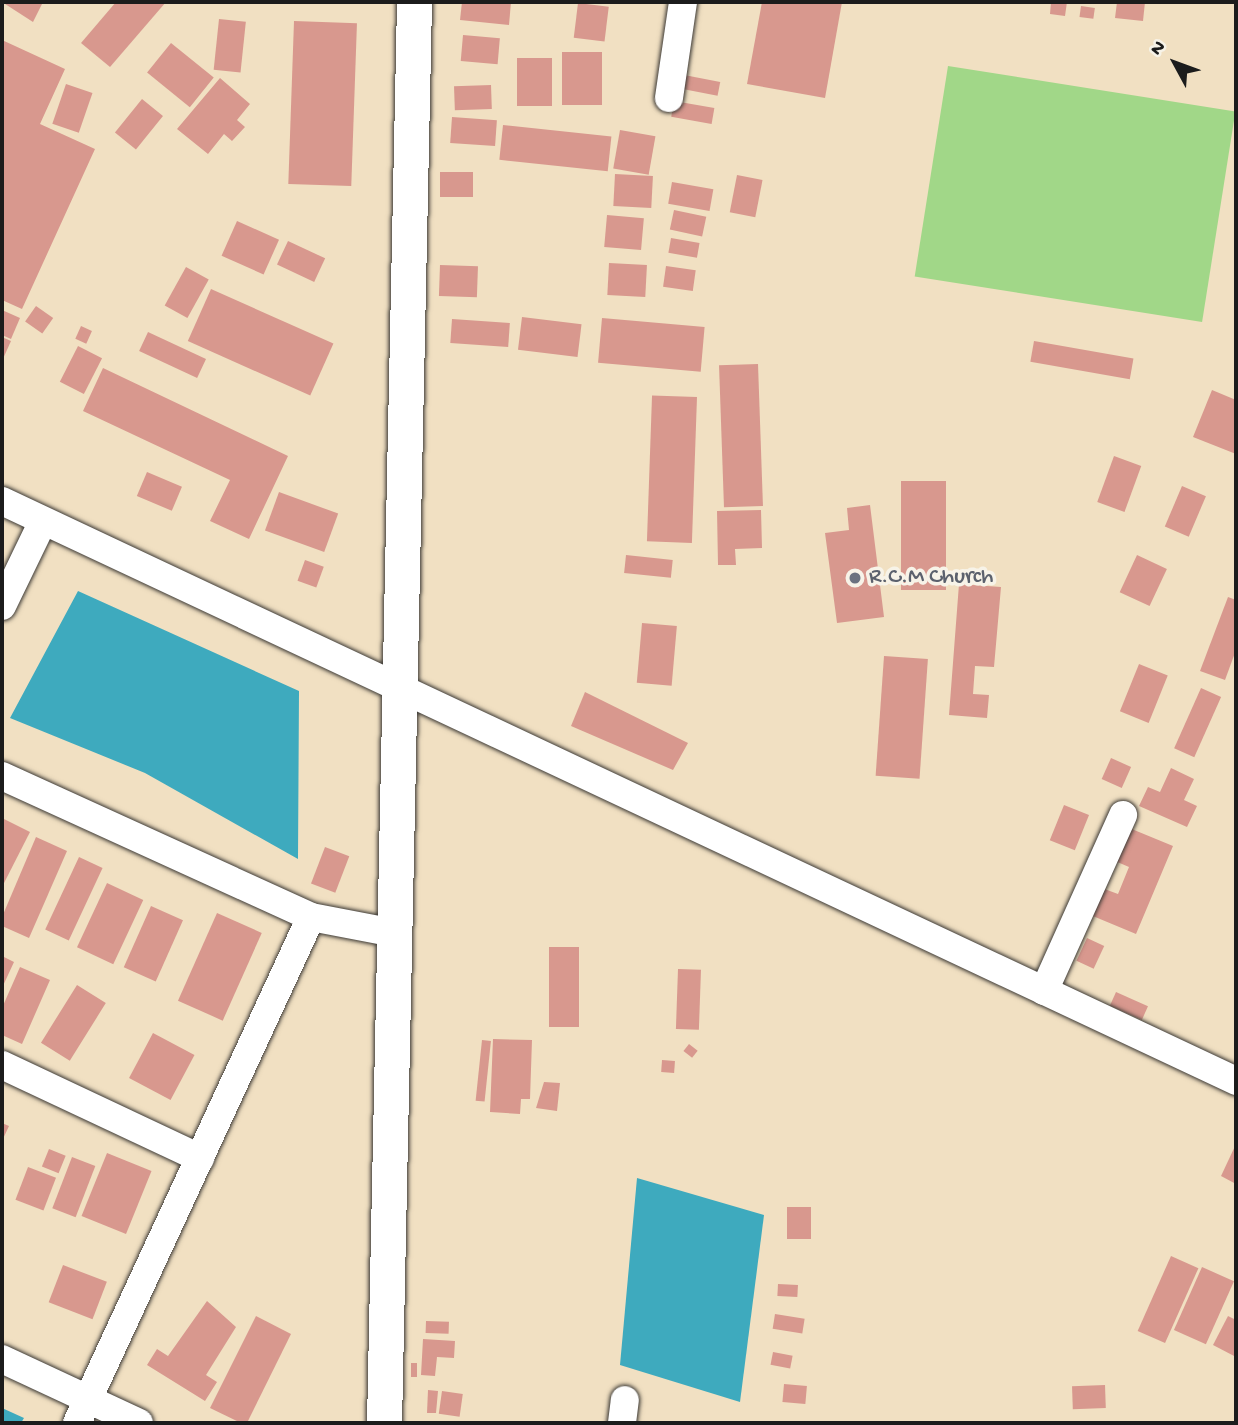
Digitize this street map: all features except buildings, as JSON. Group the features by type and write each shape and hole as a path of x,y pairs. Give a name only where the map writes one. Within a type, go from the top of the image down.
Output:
{"main road":[{"path":"384,1423 414,2"}],"street":[{"path":"669,98 683,2"},
{"path":"2,501 1236,1081"},
{"path":"2,606 43,521"},
{"path":"2,776 311,917 394,933"},
{"path":"1044,991 1123,815"},
{"path":"83,1411 311,917"},
{"path":"2,1065 200,1158"},
{"path":"2,1359 83,1411 138,1423"}],"green space":[{"path":"948,66 1235,112 1202,322 915,276"}],"water":[{"path":"78,591 299,691 298,859 145,773 10,718"},
{"path":"637,1178 764,1215 740,1402 620,1365"},
{"path":"2,1408 24,1418 21,1423 2,1423"}],"place":[{"name":"R.C.M Church","path":"855,578"}]}
